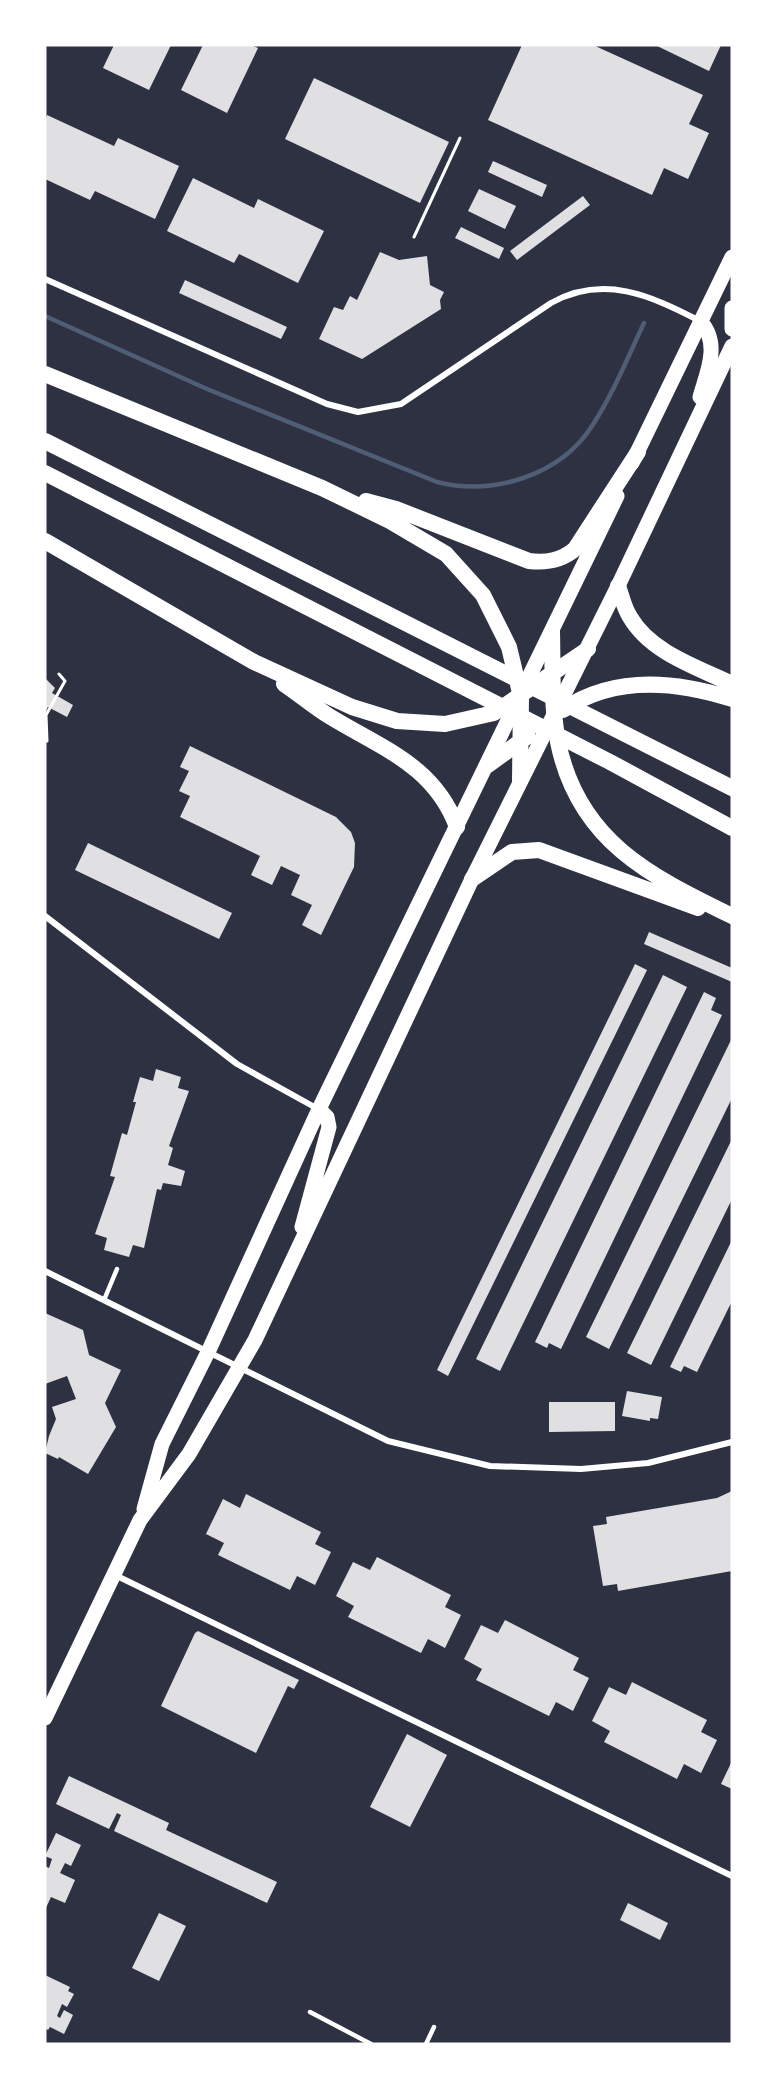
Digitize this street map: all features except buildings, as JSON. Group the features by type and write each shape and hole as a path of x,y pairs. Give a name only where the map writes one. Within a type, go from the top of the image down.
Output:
{"highway":[{"path":"45,374 322,489 419,536 446,554 483,595 502,629 513,661 520,697 520,781"},
{"path":"45,441 732,788"},
{"path":"322,489 396,509 529,561 545,562 567,556 575,549 638,452"},
{"path":"45,473 610,762 732,828"},
{"path":"45,542 254,662 365,712 413,723 445,724 476,719 494,713 588,649"},
{"path":"618,586 630,618 645,636 672,656 732,684"},
{"path":"552,632 554,716 561,752 578,795 596,824 618,850 660,880 732,917"},
{"path":"254,662 327,715 423,774 441,794 457,827"},
{"path":"488,765 554,716 588,696 650,683 679,686 732,699"},
{"path":"610,762 732,836"},
{"path":"472,879 512,852 539,850 672,900 732,917"}],"main road":[{"path":"45,1718 140,1520 162,1444 209,1350 319,1109 488,765 732,257"},
{"path":"732,308 732,329"},
{"path":"687,441 712,352 711,338 700,321"},
{"path":"140,1520 189,1454 241,1367 293,1262 472,879 588,649 732,346"},
{"path":"293,1262 328,1127 327,1118 319,1109"}],"street":[{"path":"45,279 327,404 358,412 401,404 551,303 567,294 587,288 636,293 700,321"},
{"path":"45,916 237,1064 319,1109"},
{"path":"45,1271 388,1440 490,1466 581,1469 648,1463 732,1442"},
{"path":"115,1574 732,1876"}],"lane":[{"path":"104,1300 117,1269"},
{"path":"310,2012 371,2044"},
{"path":"426,2044 434,2027"}],"path":[{"path":"414,237 460,138"},
{"path":"45,740 47,741 48,735 46,716 64,681 59,674"}],"waterway":[{"path":"45,316 207,389 437,482 458,486 502,484 523,478 562,458 592,426 607,401 644,323"}]}
